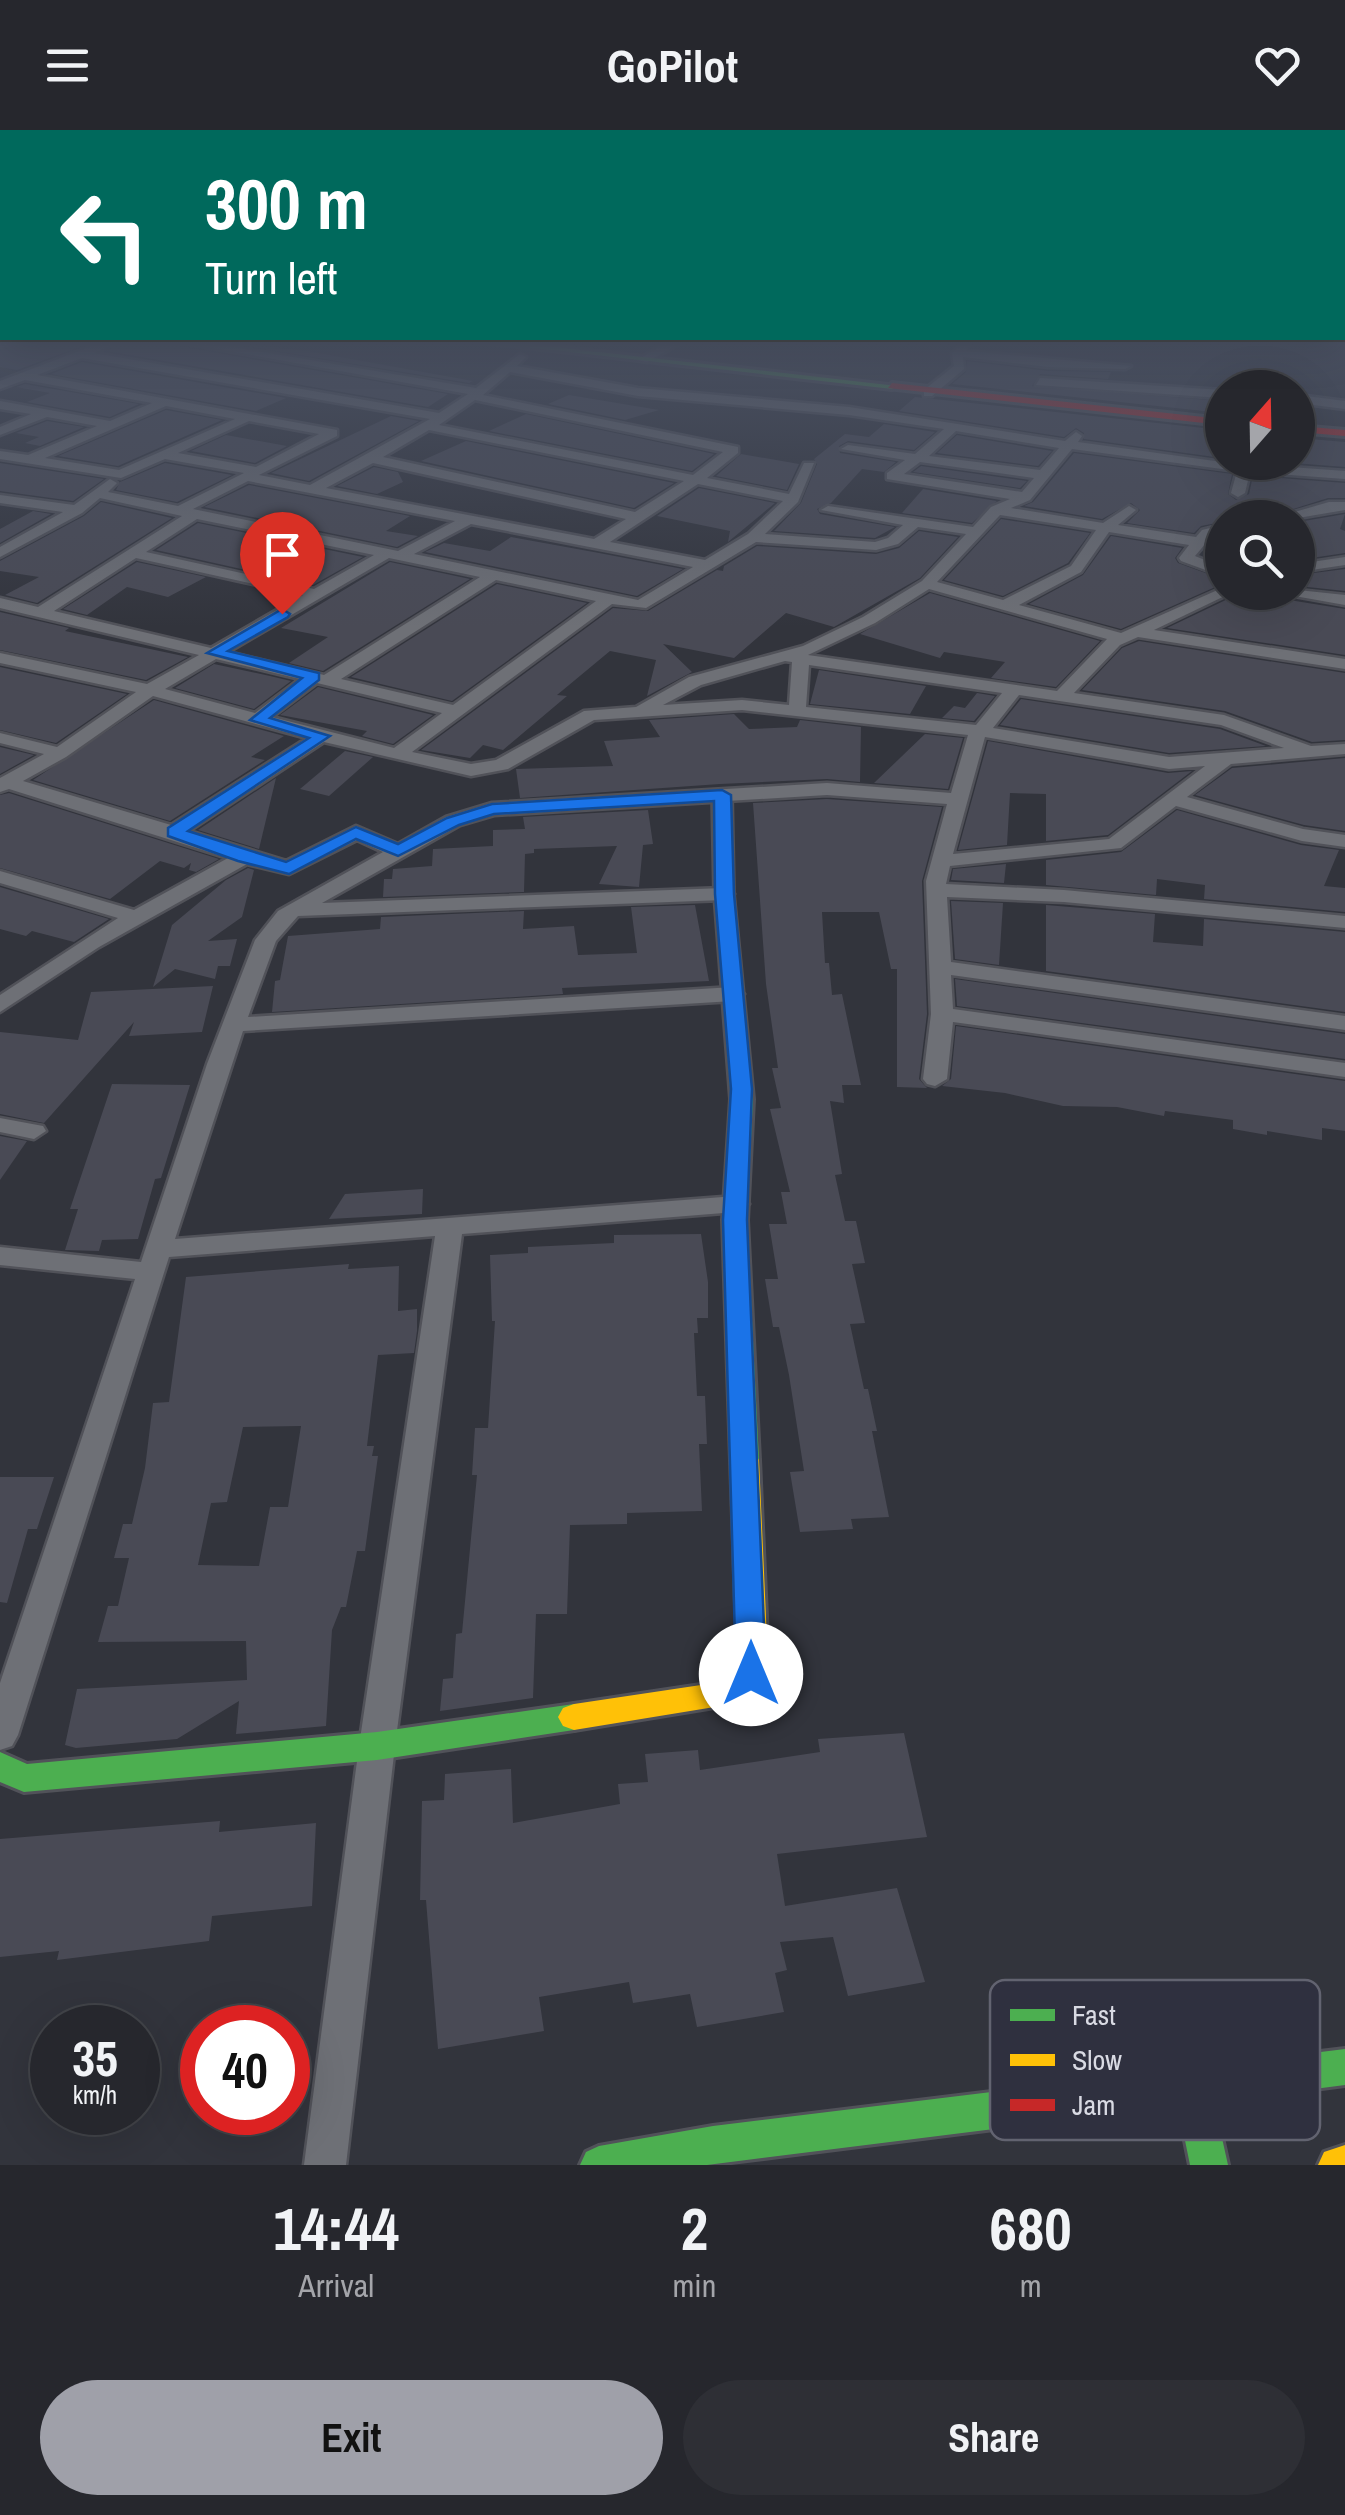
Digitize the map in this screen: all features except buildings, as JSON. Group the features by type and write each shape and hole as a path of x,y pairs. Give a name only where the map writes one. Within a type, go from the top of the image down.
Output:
{"main road":[{"path":"0,1766 24,1778 378,1746 728,1694 751,1674 736,1204 742,1099 724,894 722,795"},
{"path":"1320,2070 1345,2067"},
{"path":"599,2165 713,2145 990,2111"},
{"path":"1204,2140 1210,2165"},
{"path":"1337,2165 1345,2164"}],"street":[{"path":"28,460 83,437"},
{"path":"0,553 76,510 121,474 203,437"},
{"path":"43,611 189,511 324,437"},
{"path":"313,490 408,437"},
{"path":"499,437 793,499"},
{"path":"596,544 694,481 733,450 673,437"},
{"path":"944,437 892,476 1025,497"},
{"path":"1045,437 1205,459"},
{"path":"1060,437 1205,449"},
{"path":"628,714 695,681 793,658 927,584 980,532 996,510 1025,497 1073,440"},
{"path":"919,442 937,444"},
{"path":"848,449 1045,475"},
{"path":"164,454 313,490 708,565"},
{"path":"0,456 121,474"},
{"path":"1315,457 1345,459"},
{"path":"372,459 637,517"},
{"path":"98,494 644,604 754,536 793,499 809,466"},
{"path":"1315,472 1345,475"},
{"path":"1238,493 1241,480"},
{"path":"0,499 76,510"},
{"path":"1315,510 1345,506"},
{"path":"828,510 980,532"},
{"path":"996,510 1198,542"},
{"path":"1004,606 1076,568 1106,528 1128,510"},
{"path":"3,784 60,753 150,690 316,594 470,519"},
{"path":"754,536 876,546 893,542 915,522"},
{"path":"1205,535 1186,554 1187,560 1205,566"},
{"path":"132,553 316,594"},
{"path":"1315,565 1345,561"},
{"path":"258,720 320,678 495,574"},
{"path":"927,584 1128,635 1345,664"},
{"path":"1315,596 1345,600"},
{"path":"396,755 609,598"},
{"path":"1060,697 1128,635 1205,601"},
{"path":"0,603 455,712"},
{"path":"0,658 150,690 396,755 470,770 492,768 585,716 742,705 980,732 1160,762 1345,749"},
{"path":"793,658 1230,722 1310,752"},
{"path":"793,658 796,710"},
{"path":"935,1079 942,1014 936,890 941,861 980,732 1013,691"},
{"path":"174,832 322,736"},
{"path":"0,738 60,753"},
{"path":"941,861 1114,844 1224,760"},
{"path":"3,784 289,868 356,832 386,844"},
{"path":"0,1735 234,1025 266,940 292,910 386,844 492,809 855,789 958,798"},
{"path":"1173,799 1302,835 1345,841"},
{"path":"9,999 92,942 244,857"},
{"path":"0,877 137,917"},
{"path":"936,890 1064,896 1345,922"},
{"path":"292,910 724,894"},
{"path":"940,966 1345,1023"},
{"path":"234,1025 733,994"},
{"path":"942,1014 1345,1070"},
{"path":"0,1124 34,1131"},
{"path":"0,1256 155,1261 450,1227 736,1204"},
{"path":"325,2165 450,1227"}],"traffic: fast":[{"path":"722,795 724,894 742,1099 735,1220 745,1460"},
{"path":"0,1766 24,1778 377,1746 574,1717"},
{"path":"1320,2070 1345,2067"},
{"path":"599,2165 713,2145 990,2111"},
{"path":"1204,2140 1209,2165"}],"traffic: slow":[{"path":"574,1717 728,1694 746,1682 753,1662 745,1460"},
{"path":"1337,2165 1345,2164"}],"route":[{"path":"282,614 215,653 314,677 258,720 322,736 174,832 278,868 289,868 356,832 398,851 453,821 492,809 722,795 724,894 742,1089 735,1220 751,1674"}]}
